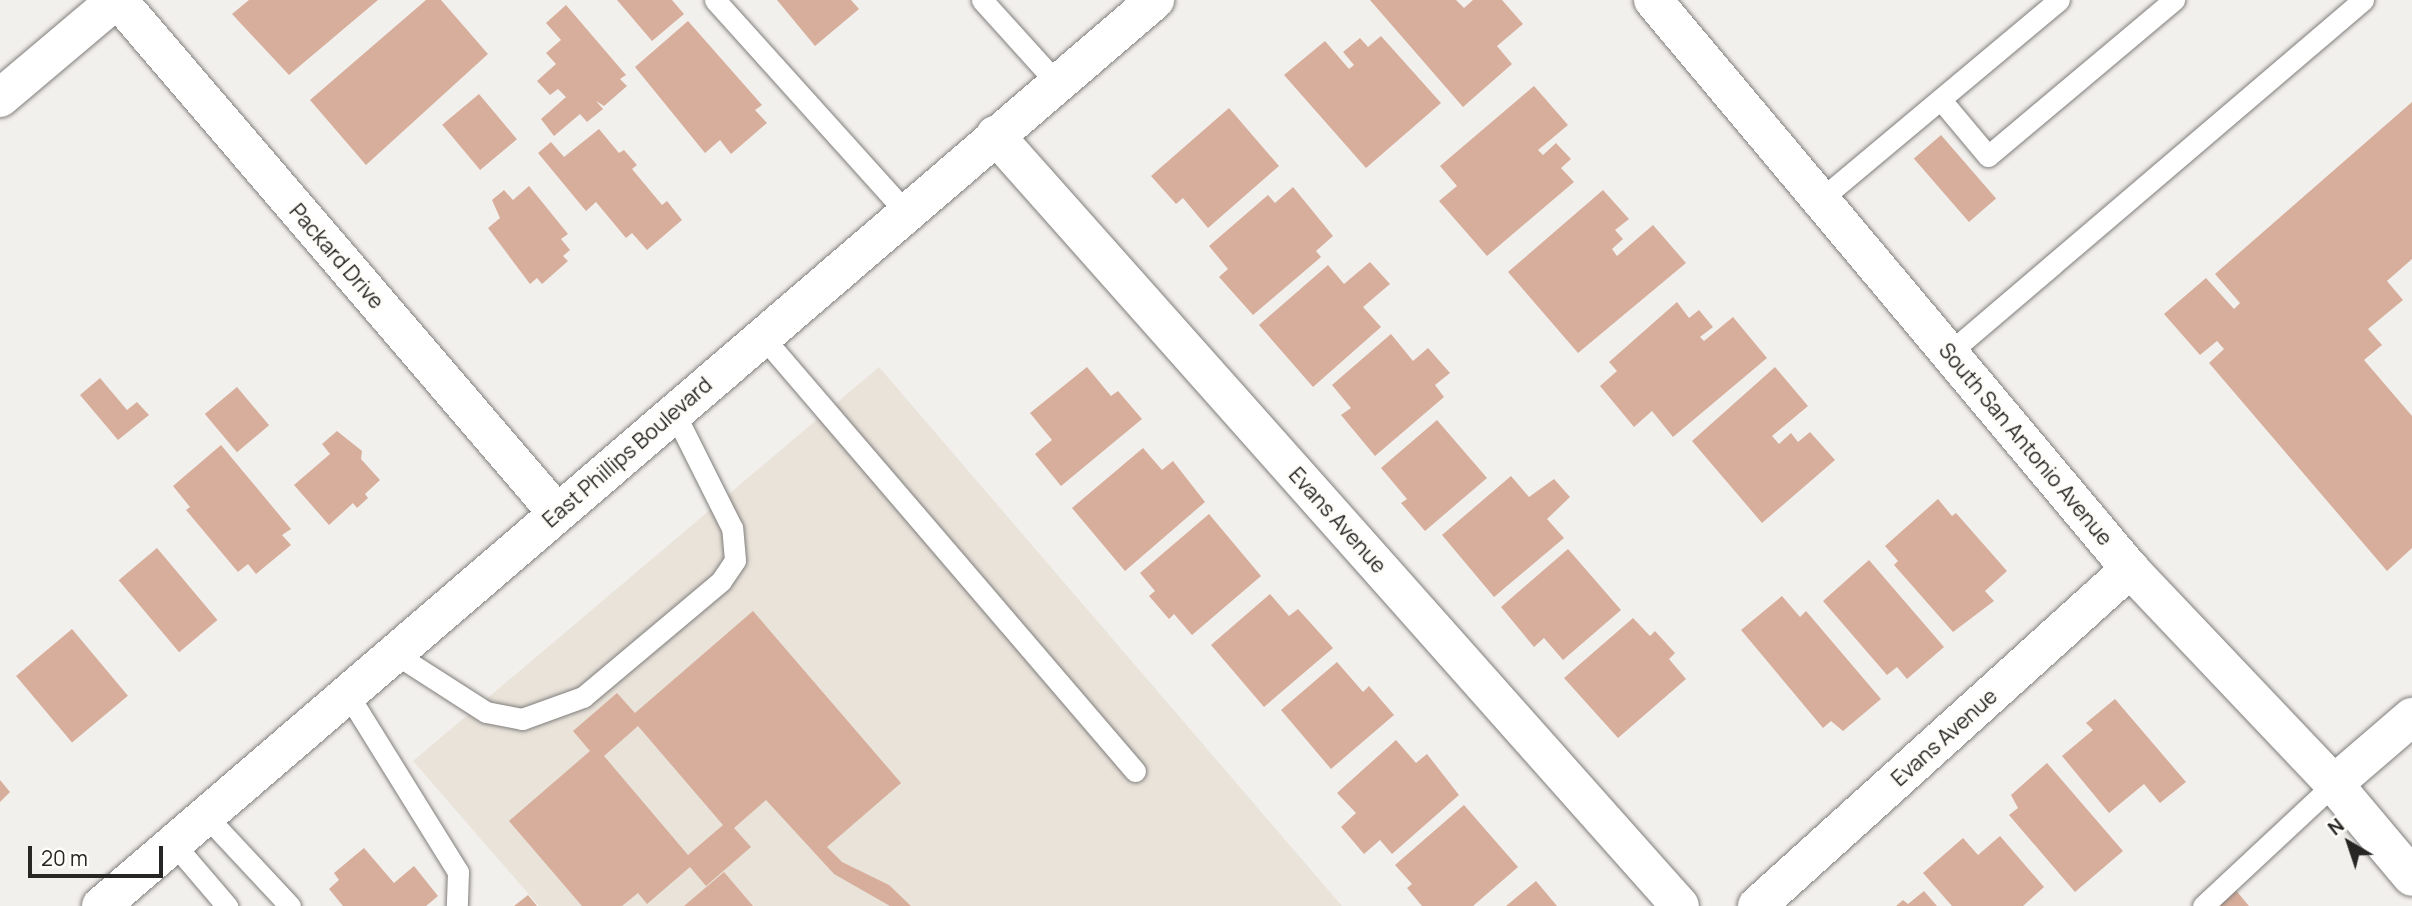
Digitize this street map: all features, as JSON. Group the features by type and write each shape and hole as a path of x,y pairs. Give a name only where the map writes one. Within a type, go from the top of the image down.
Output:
{"street":[{"path":"0,98 117,0"},
{"name":"Packard Drive","path":"117,0 557,513"},
{"name":"East Phillips Boulevard","path":"101,906 1155,0"},
{"name":"South San Antonio Avenue","path":"1653,0 2130,569 2334,784 2412,877"},
{"name":"Evans Avenue","path":"995,135 1680,906"},
{"name":"Evans Avenue","path":"1758,906 2130,569"},
{"path":"2334,784 2412,717"}],"lane":[{"path":"715,0 906,212"},
{"path":"982,0 1057,83"},
{"path":"1821,199 2059,0"},
{"path":"1941,100 1988,156 2174,0"},
{"path":"1949,353 2363,0"},
{"path":"762,336 1135,771"},
{"path":"394,653 485,712 522,719 583,697 721,581 735,560 732,528 674,412"},
{"path":"348,693 458,872 457,906"},
{"path":"2203,906 2334,784"},
{"path":"206,816 290,906"},
{"path":"174,844 227,906"}],"shaded area":[{"path":"879,367 1342,906 539,906 413,761"}],"building":[{"path":"249,0 378,0 289,75 232,14"},
{"path":"426,0 441,0 488,54 366,165 310,100"},
{"path":"617,0 672,0 684,14 652,41"},
{"path":"777,0 851,0 859,9 815,46"},
{"path":"1370,0 1456,0 1464,8 1473,0 1502,0 1523,24 1497,46 1512,64 1463,107"},
{"path":"566,5 626,75 620,79 627,86 604,106 596,101 603,109 587,122 580,114 554,136 541,119 566,97 558,89 550,95 537,81 556,64 546,53 561,40 546,23"},
{"path":"688,21 762,105 755,110 767,123 731,154 720,140 705,153 635,67"},
{"path":"1381,36 1441,103 1366,168 1284,75 1325,41 1349,69 1354,65 1343,52 1360,38 1368,47"},
{"path":"1534,86 1568,125 1538,150 1543,155 1556,143 1571,159 1561,168 1574,182 1487,256 1439,201 1457,186 1440,166"},
{"path":"479,94 517,139 480,170 442,125"},
{"path":"2412,102 2412,259 2387,281 2403,300 2368,329 2382,345 2364,360 2412,416 2412,548 2387,571 2209,363 2224,349 2217,341 2200,355 2164,314 2206,278 2234,309 2240,303 2215,274"},
{"path":"1229,108 1279,166 1208,228 1183,198 1176,204 1151,176"},
{"path":"599,129 619,153 624,150 637,165 632,169 662,205 667,201 682,220 647,250 632,233 626,238 596,202 586,211 538,153 551,142 564,157"},
{"path":"1941,135 1996,198 1969,222 1914,159"},
{"path":"529,186 568,234 561,239 570,250 563,256 568,261 542,284 537,278 530,284 488,228 500,218 492,200 504,190 513,200"},
{"path":"1293,187 1333,236 1316,251 1321,257 1253,315 1219,277 1228,269 1209,246 1268,195 1275,203"},
{"path":"1603,190 1629,219 1615,230 1623,239 1612,249 1617,256 1653,225 1686,263 1578,353 1508,272"},
{"path":"1370,262 1390,284 1363,307 1381,327 1313,387 1259,325 1328,265 1344,284"},
{"path":"1677,302 1689,318 1699,310 1713,327 1700,337 1704,341 1733,317 1767,358 1673,437 1652,411 1634,427 1600,386 1617,371 1609,362"},
{"path":"1391,334 1413,361 1428,348 1450,373 1435,385 1444,397 1375,456 1341,415 1351,408 1332,385"},
{"path":"1087,367 1111,396 1118,391 1142,419 1061,486 1035,454 1052,440 1030,413"},
{"path":"1775,367 1808,406 1772,436 1779,444 1791,433 1798,442 1810,432 1835,460 1762,523 1692,441"},
{"path":"100,378 127,410 137,402 149,415 118,440 80,395"},
{"path":"237,387 269,425 237,452 205,414"},
{"path":"1437,420 1487,478 1425,531 1401,503 1407,499 1381,468"},
{"path":"337,431 362,451 361,459 380,480 365,494 368,498 357,508 353,503 329,525 294,485 330,454 322,444"},
{"path":"221,445 291,529 282,535 291,545 256,574 248,564 238,572 186,510 190,507 173,486"},
{"path":"1143,448 1162,470 1173,461 1205,502 1125,571 1072,508"},
{"path":"1511,476 1529,497 1554,479 1570,497 1547,519 1564,538 1494,597 1442,535"},
{"path":"1938,499 1952,516 1956,513 2007,571 1985,591 1994,601 1953,632 1894,565 1898,561 1885,546"},
{"path":"1209,514 1261,576 1192,635 1174,614 1169,619 1149,596 1155,591 1140,573"},
{"path":"157,548 217,620 179,652 119,580"},
{"path":"1568,549 1621,610 1563,660 1544,638 1534,647 1501,607"},
{"path":"1869,560 1944,647 1907,679 1897,667 1887,675 1823,601"},
{"path":"1270,594 1289,616 1298,609 1333,648 1264,707 1211,645"},
{"path":"1782,596 1800,617 1806,611 1881,699 1843,731 1831,721 1823,728 1741,630"},
{"path":"753,611 901,783 827,847 842,862 889,885 911,906 890,906 834,874 766,800 734,828 751,847 706,886 690,867 647,904 638,893 622,906 582,906 509,821 590,751 573,731 617,693 635,713","holes":["638,726 723,825 688,855 604,756"]},
{"path":"1633,618 1650,636 1655,631 1675,653 1669,659 1686,679 1618,738 1564,678"},
{"path":"72,629 128,696 72,743 16,676"},
{"path":"1337,662 1363,692 1369,686 1394,715 1331,769 1281,710"},
{"path":"2115,699 2186,782 2160,803 2144,784 2109,813 2062,756 2093,730 2086,723"},
{"path":"1396,740 1416,763 1427,754 1459,795 1392,854 1380,840 1364,854 1341,827 1356,813 1337,793"},
{"path":"2047,763 2123,851 2075,892 2009,815 2018,808 2011,795"},
{"path":"0,780 10,792 0,802"},
{"path":"1464,805 1518,867 1473,906 1422,906 1407,888 1412,884 1395,865"},
{"path":"2000,836 2044,887 2023,906 1952,906 1923,873 1963,838 1978,855"},
{"path":"364,848 394,883 414,866 438,896 426,906 343,906 329,889 339,880 334,873"},
{"path":"724,872 753,906 684,906"},
{"path":"1536,881 1557,906 1506,906"},
{"path":"2234,888 2249,906 2219,906 2216,902"},
{"path":"1924,891 1937,906 1896,906 1903,900 1908,904"},
{"path":"528,895 537,906 514,906"}]}
